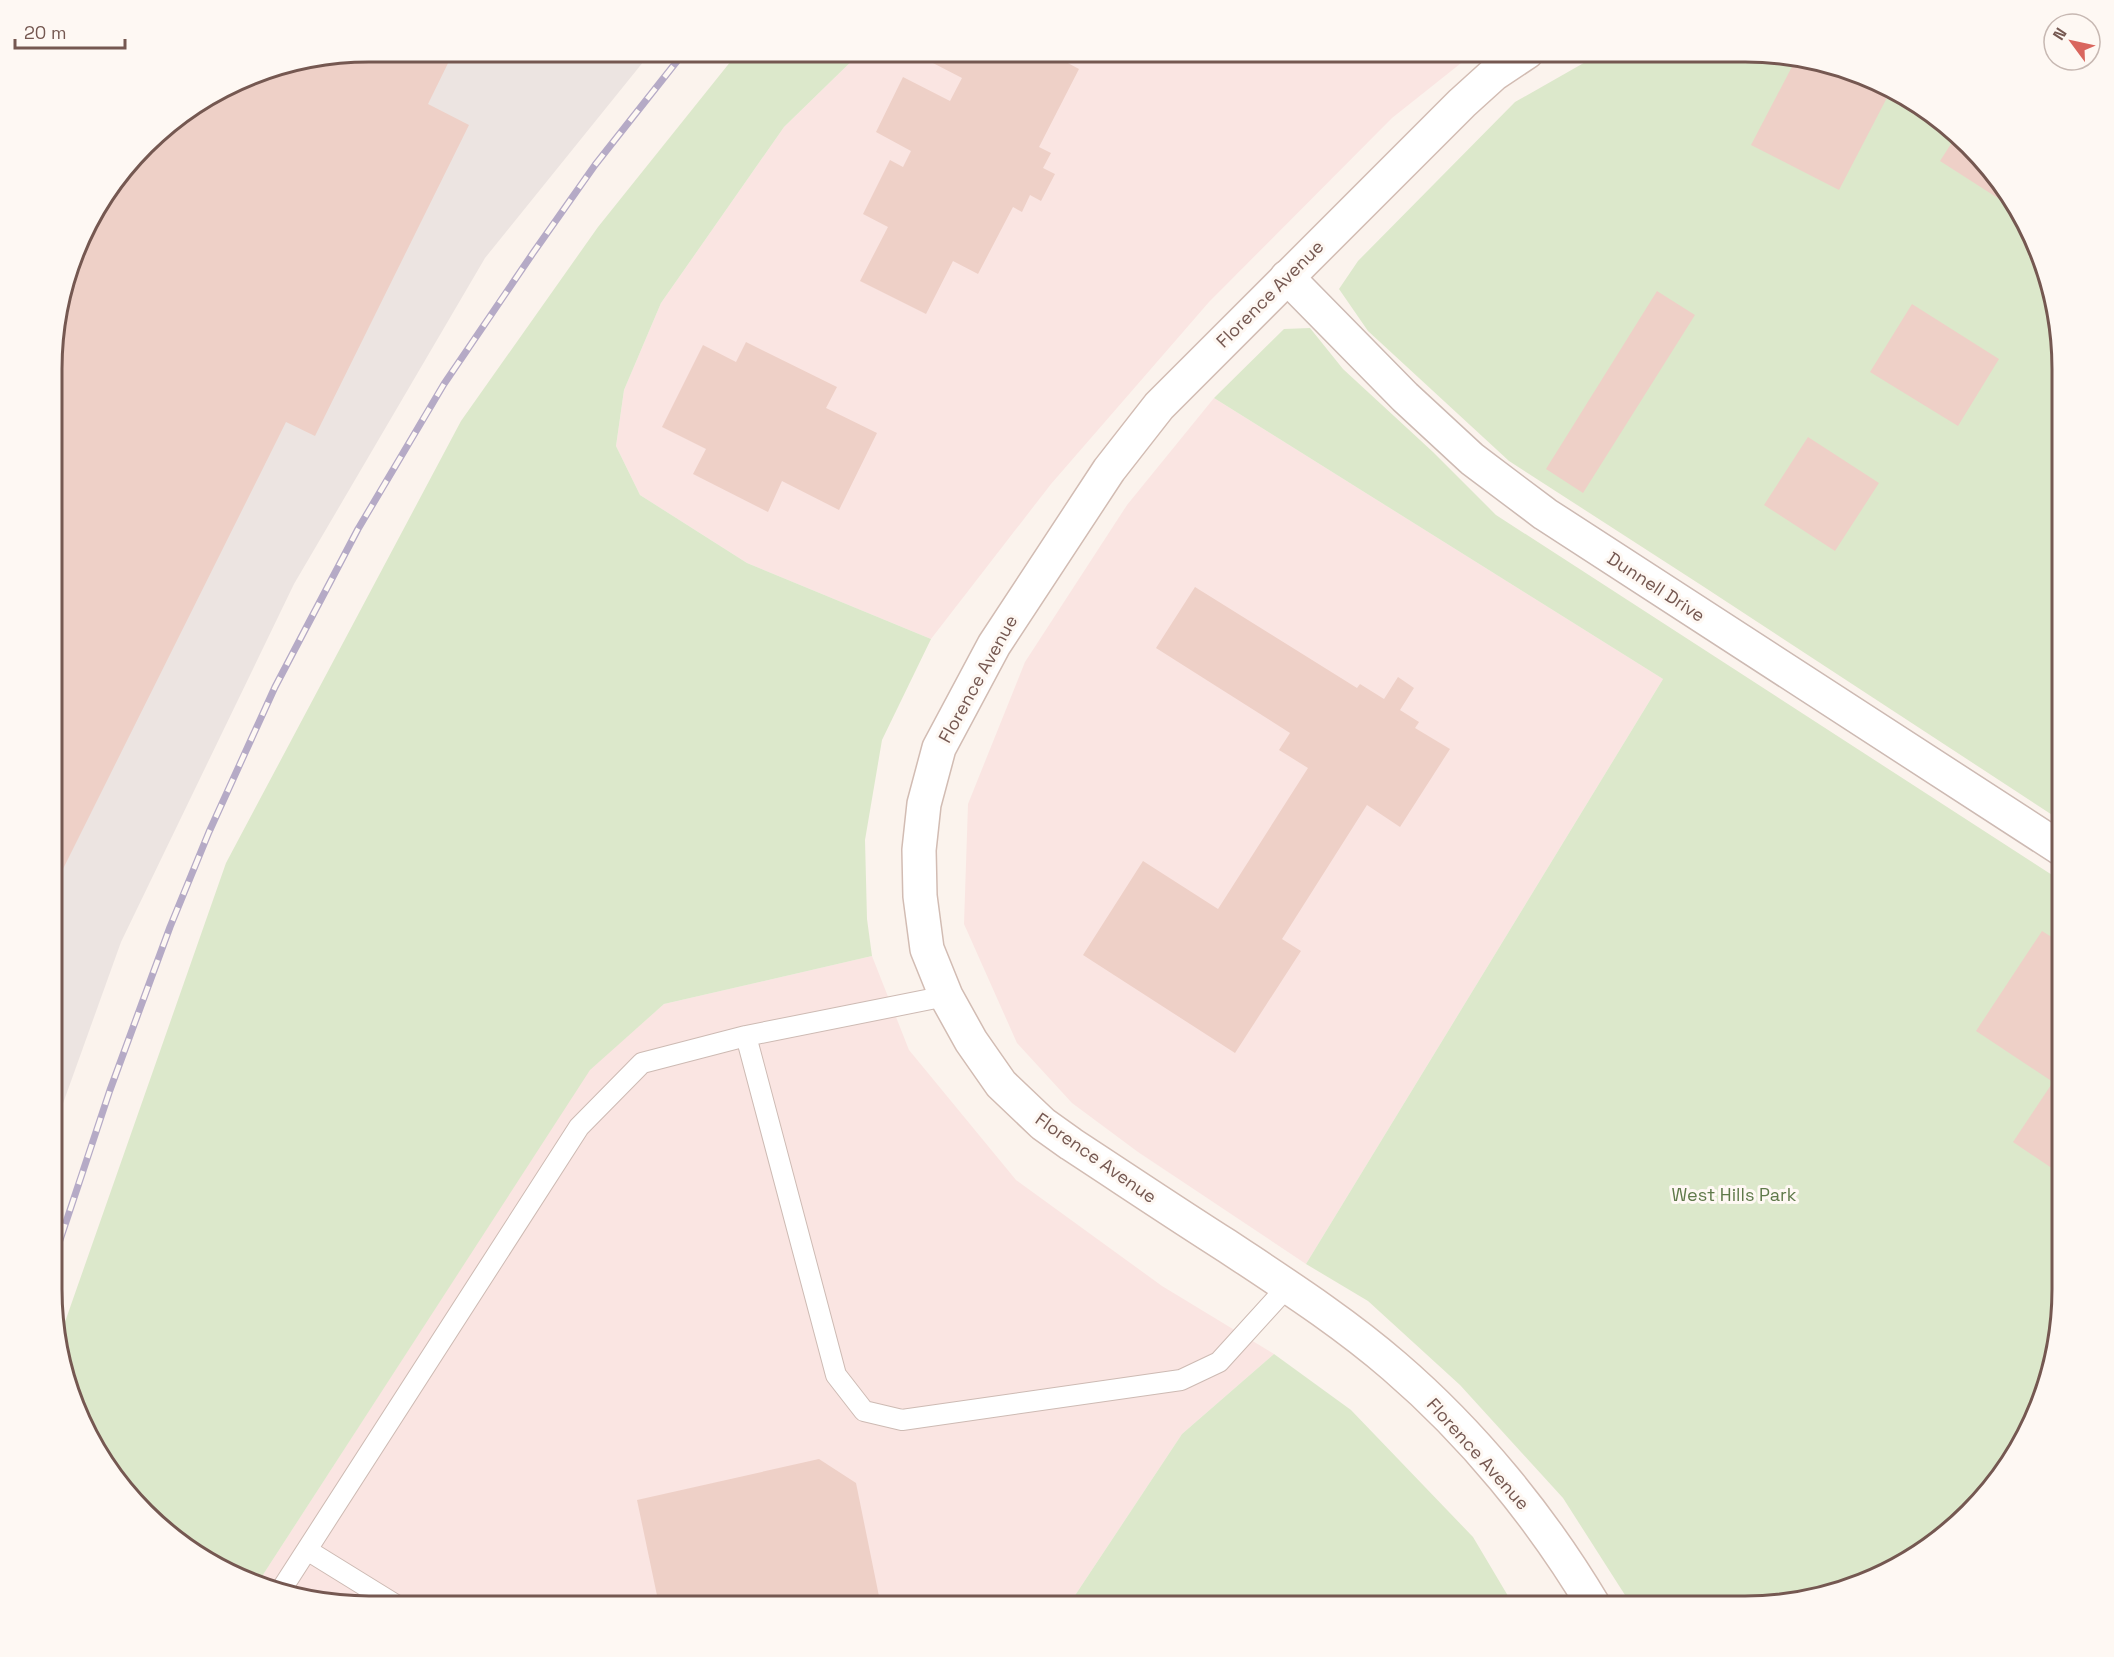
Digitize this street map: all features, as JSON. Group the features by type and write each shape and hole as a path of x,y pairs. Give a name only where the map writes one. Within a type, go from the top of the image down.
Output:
{"street":[{"name":"Florence Avenue","path":"1512,62 1494,74 1462,103 1159,406 1109,470 994,645 939,748 924,804 919,850 920,896 927,949 946,996 971,1041 1001,1084 1042,1124 1311,1301 1393,1365 1444,1413 1515,1491 1588,1596"},
{"name":"Dunnell Drive","path":"1287,277 1405,397 1472,459 1545,514 2052,843"}],"lane":[{"path":"285,1584 579,1127 642,1063 746,1036 946,996"},
{"path":"746,1036 836,1375 864,1411 902,1420 1180,1380 1219,1362 1288,1286"},
{"path":"307,1550 381,1596"}],"shaded area":[{"path":"348,62 643,62 485,258 294,584 121,942 62,1106 62,348 67,308 78,270 93,233 113,198 151,151 198,113 251,85 308,67"},
{"path":"851,62 1462,62 1392,118 1209,302 1051,484 931,639 747,563 640,495 616,446 624,390 661,303 784,127"},
{"path":"1214,398 1663,679 1306,1264 1138,1152 1072,1103 1017,1043 964,924 968,804 1025,662 1127,505"},
{"path":"872,956 909,1050 1016,1180 1162,1286 1274,1354 1182,1434 1075,1596 368,1596 308,1590 262,1576 589,1070 664,1004"}],"green space":[{"path":"730,62 851,62 784,127 661,303 624,390 616,446 640,495 747,563 931,639 882,740 865,840 867,919 872,956 664,1004 590,1070 262,1576 233,1564 198,1544 151,1506 125,1475 103,1442 85,1406 72,1368 64,1326 226,863 461,421 598,227"},
{"path":"1585,62 1766,62 1806,67 1863,85 1916,113 1963,151 1989,182 2011,215 2029,251 2047,308 2052,348 2052,815 1509,461 1368,331 1339,289 1358,261 1515,102"},
{"name":"West Hills Park","path":"1310,328 1343,369 1433,452 1496,515 2052,875 2052,1309 2047,1349 2036,1387 2021,1424 1989,1475 1963,1506 1948,1519 1916,1544 1881,1564 1825,1585 1786,1593 1746,1596 1626,1596 1563,1498 1460,1385 1368,1301 1306,1264 1663,679 1214,398 1284,329"},
{"path":"1274,1354 1351,1410 1473,1537 1508,1596 1075,1596 1182,1434"}],"building":[{"path":"449,62 428,104 469,125 315,436 286,422 62,871 62,348 72,289 93,233 113,198 151,151 198,113 233,93 289,72 328,64"},
{"path":"1066,62 1079,69 1039,147 1051,153 1043,168 1055,174 1041,201 1030,195 1022,212 1013,207 978,274 953,261 926,314 860,281 888,227 863,214 890,160 903,167 911,151 876,132 903,77 950,101 962,78 933,63"},
{"path":"1793,65 1844,78 1888,97 1839,190 1751,145"},
{"path":"1952,142 1976,166 2003,201 1940,161"},
{"path":"1657,291 1695,315 1583,493 1546,469"},
{"path":"1912,304 1999,359 1958,426 1870,372"},
{"path":"746,342 837,387 826,408 877,433 839,510 782,481 768,512 693,474 706,449 662,427 703,345 736,362"},
{"path":"1808,437 1879,483 1835,551 1764,505"},
{"path":"1195,587 1357,688 1360,684 1384,699 1398,677 1414,688 1400,710 1419,722 1415,728 1450,749 1400,827 1367,805 1282,939 1301,951 1235,1053 1083,955 1143,861 1218,909 1308,768 1279,750 1290,733 1156,648"},
{"path":"2042,931 2052,937 2052,1081 1976,1031"},
{"path":"2052,1084 2052,1168 2013,1142"},
{"path":"819,1459 856,1483 879,1596 657,1596 637,1500"}],"railway":[{"path":"62,1234 110,1090 170,927 209,832 275,687 358,529 444,384 595,165 676,62"}]}
